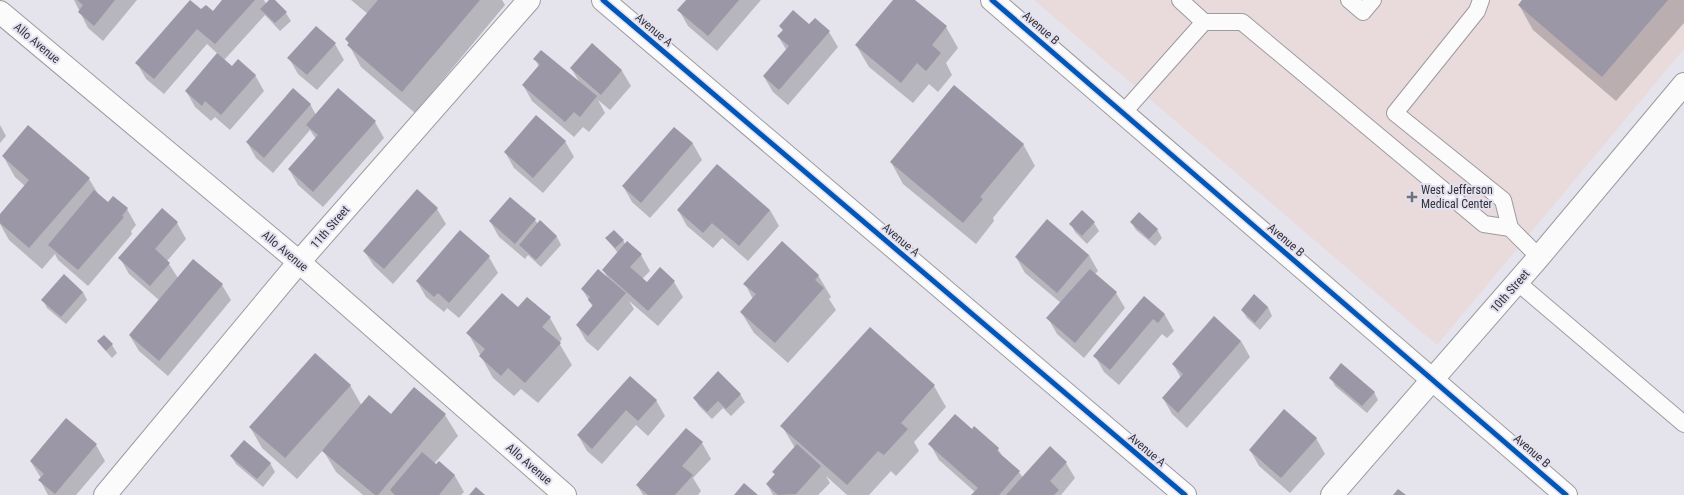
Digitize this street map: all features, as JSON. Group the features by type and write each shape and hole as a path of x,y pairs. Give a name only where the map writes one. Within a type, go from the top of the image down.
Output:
{"street":[{"name":"11th Street","path":"105,495 299,262 529,0"},
{"name":"Avenue A","path":"603,0 1185,495"},
{"name":"Avenue B","path":"992,0 1434,379 1566,495"},
{"name":"Allo Avenue","path":"0,12 299,262 565,495"},
{"name":"10th Street","path":"1332,495 1539,257 1684,84"}],"lane":[{"path":"1180,0 1204,22 1242,22 1484,224 1510,228"},
{"path":"1349,0 1363,12 1373,0"},
{"path":"1481,0 1477,11 1395,113 1503,200 1510,228 1539,257"},
{"path":"1123,112 1204,22"},
{"path":"1517,282 1684,424"}],"shaded area":[{"name":"West Jefferson Medical Center","path":"1034,0 1684,0 1684,49 1437,345"}],"building":[{"path":"77,0 115,0 94,26 78,12 83,5"},
{"path":"190,0 201,9 206,5 213,11 222,0 255,0 215,44 197,29 154,79 135,63"},
{"path":"269,0 275,0 287,12 275,23 260,9"},
{"path":"378,0 480,0 402,92 347,45 349,43 345,39"},
{"path":"686,0 739,0 708,36 677,10"},
{"path":"893,0 915,0 947,26 932,45 941,53 926,71 917,63 901,83 855,45"},
{"path":"1522,0 1668,0 1602,77 1518,5"},
{"path":"793,10 809,24 815,18 830,31 779,90 763,76 789,46 777,36 783,30 779,26"},
{"path":"316,26 336,43 307,75 287,58"},
{"path":"592,43 622,70 601,95 570,68"},
{"path":"541,50 597,96 580,117 574,112 565,122 522,85 540,64 533,59"},
{"path":"217,53 232,66 238,59 256,75 221,115 205,101 202,106 185,91"},
{"path":"954,85 1024,144 980,197 983,199 963,223 890,162"},
{"path":"293,88 311,104 264,158 246,142"},
{"path":"338,88 376,121 313,192 288,169 318,135 306,125"},
{"path":"536,115 566,141 533,178 504,152"},
{"path":"28,125 90,178 29,248 0,223 0,214 29,180 2,156"},
{"path":"674,127 693,143 641,203 622,186"},
{"path":"717,164 770,210 739,246 712,223 703,233 677,210"},
{"path":"417,189 438,208 384,269 363,251"},
{"path":"94,190 108,202 113,196 128,208 122,216 124,217 78,270 48,245"},
{"path":"510,197 536,219 515,244 489,221"},
{"path":"162,208 178,222 155,249 170,263 150,286 118,258"},
{"path":"1082,210 1095,222 1082,236 1069,224"},
{"path":"1139,212 1158,229 1149,239 1130,222"},
{"path":"1047,219 1089,255 1057,293 1015,257"},
{"path":"540,220 557,236 536,260 519,245"},
{"path":"460,230 490,256 449,303 438,293 434,297 416,281"},
{"path":"614,230 624,240 615,248 605,238"},
{"path":"627,241 642,254 630,267 647,282 660,267 675,281 648,311 602,270"},
{"path":"782,241 819,275 815,280 824,288 775,343 740,312 756,294 743,284"},
{"path":"193,259 223,284 159,361 129,335"},
{"path":"598,269 626,293 588,336 576,325 593,305 588,300 590,297 581,289"},
{"path":"1090,269 1117,292 1075,343 1046,318"},
{"path":"64,274 83,292 61,317 41,300"},
{"path":"502,293 518,307 527,297 551,317 542,327 561,343 525,383 508,368 501,376 479,356 485,349 466,333"},
{"path":"1254,294 1268,307 1255,323 1241,310"},
{"path":"1144,296 1165,314 1158,323 1153,319 1110,370 1093,356"},
{"path":"1214,316 1241,341 1178,413 1162,398 1183,374 1172,364"},
{"path":"870,327 935,385 901,423 908,429 884,455 878,451 847,485 780,426"},
{"path":"104,335 113,344 106,351 97,341"},
{"path":"315,353 351,385 285,458 249,427"},
{"path":"1341,363 1375,392 1362,406 1329,378"},
{"path":"718,371 741,394 726,409 718,401 707,412 693,398"},
{"path":"630,376 657,400 638,421 626,410 592,449 577,435"},
{"path":"414,387 446,414 378,495 375,495 322,451 369,395 391,414"},
{"path":"1284,409 1317,438 1281,478 1249,450"},
{"path":"955,414 972,429 974,426 999,448 997,451 1020,471 999,495 971,495 978,488 928,444"},
{"path":"66,418 97,444 55,494 38,480 44,474 30,461"},
{"path":"686,428 703,442 682,466 693,475 675,495 648,495 636,485"},
{"path":"244,440 271,463 257,479 230,456"},
{"path":"797,444 821,466 796,494 778,495 766,484 775,474 772,472"},
{"path":"1050,446 1067,462 1050,481 1059,490 1054,495 1006,495"},
{"path":"422,452 436,464 439,461 455,475 439,495 395,495 390,490"},
{"path":"744,483 758,495 734,495"},
{"path":"476,487 485,495 469,495"},
{"path":"1398,489 1406,495 1393,495"}],"cycle path":[{"path":"603,0 1185,495"},
{"path":"992,0 1566,495"}],"place":[{"name":"West Jefferson Medical Center","path":"1412,197"}]}
